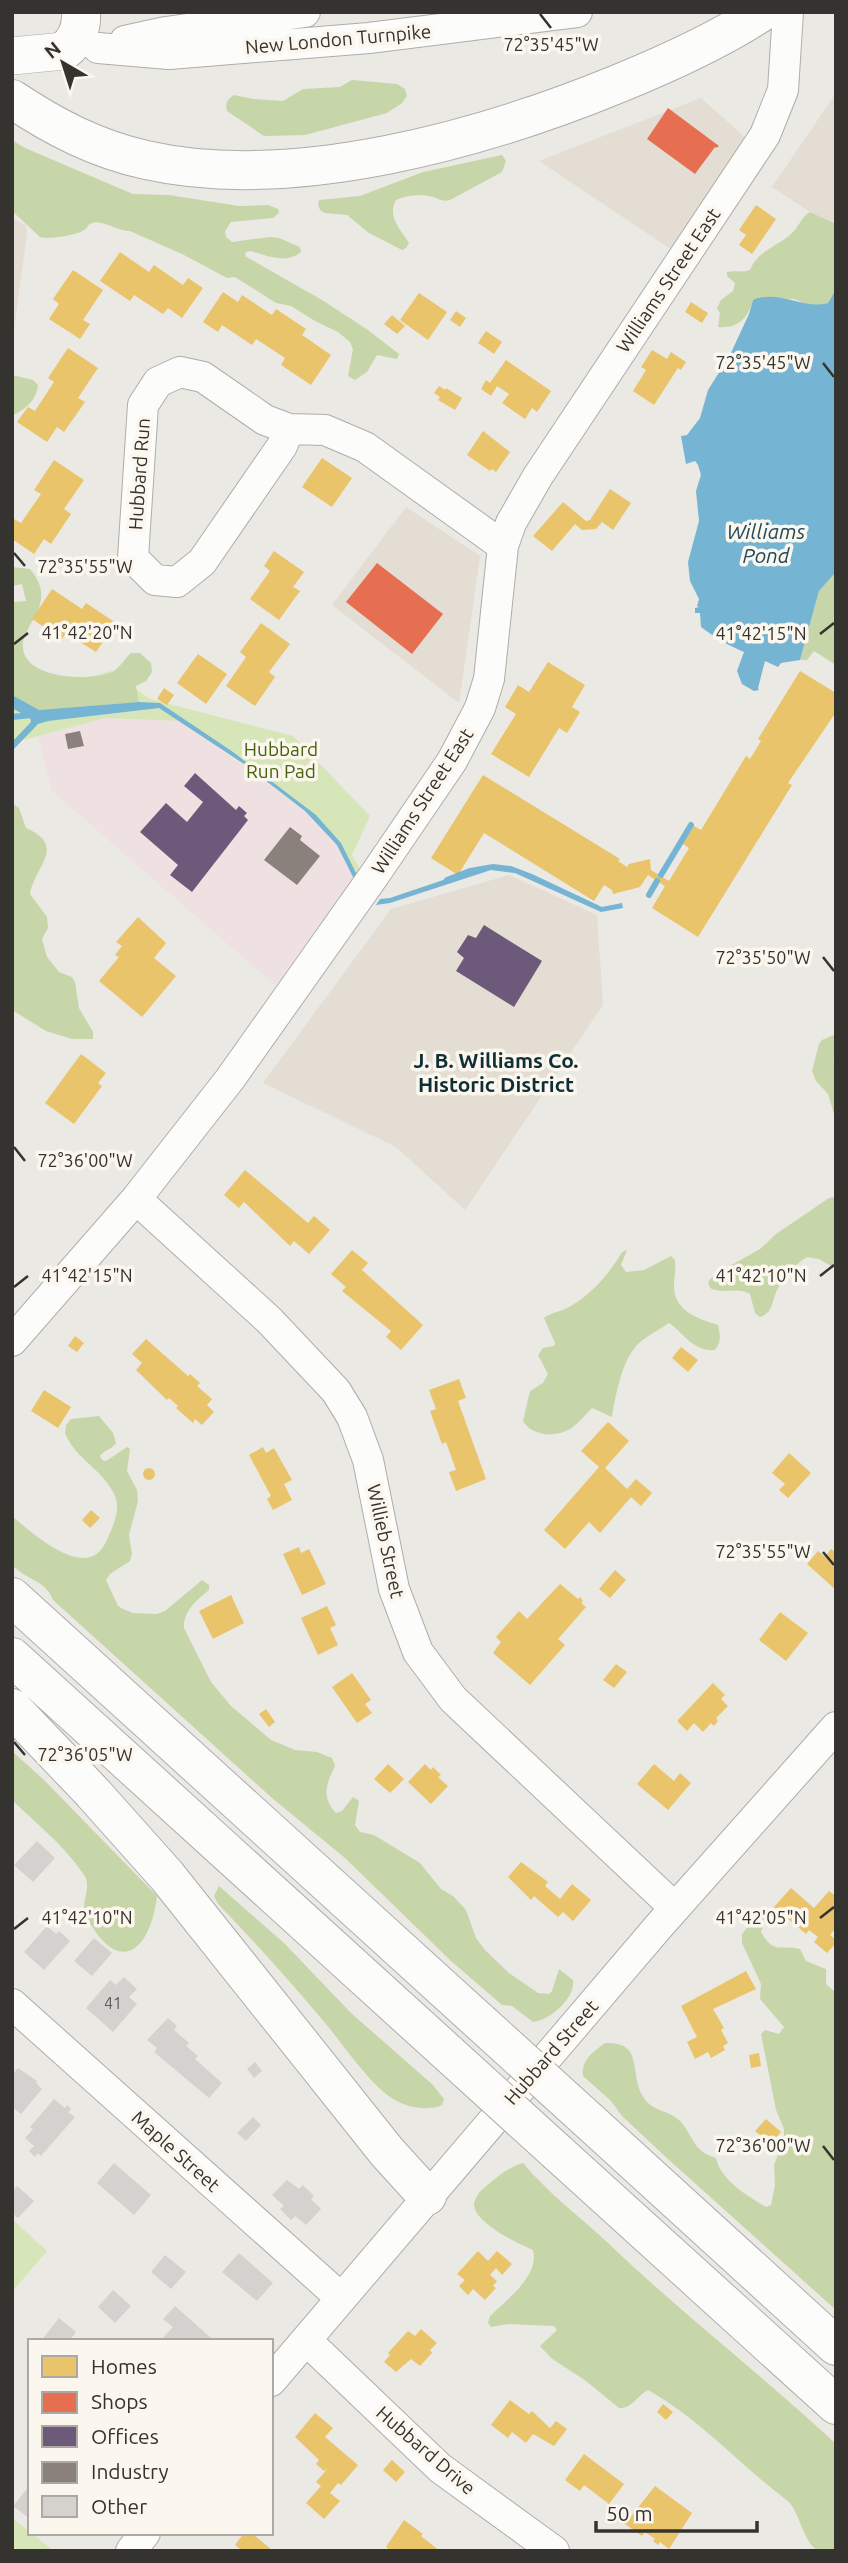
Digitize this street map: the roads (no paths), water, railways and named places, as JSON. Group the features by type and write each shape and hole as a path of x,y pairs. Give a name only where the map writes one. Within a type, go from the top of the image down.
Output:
{"highway":[{"path":"81,12 80,29 76,39 81,49"},
{"path":"12,99 65,132 121,155 202,169 282,169 425,145 530,116 643,74 716,40 762,12"},
{"path":"12,1597 836,2346"},
{"path":"12,1657 836,2405"},
{"path":"12,1709 100,1801 167,1877 395,2161 427,2196"}],"main road":[{"name":"New London Turnpike","path":"12,56 81,49"}],"street":[{"name":"New London Turnpike","path":"81,49 166,32 305,12"},
{"name":"New London Turnpike","path":"81,49 169,54 369,37 576,12"},
{"name":"Williams Street East","path":"12,1341 136,1199 264,1032 373,877 463,742 480,708 489,679 503,546 511,523 538,476 765,135 783,90 788,12"},
{"name":"Hubbard Run","path":"289,429 282,446 202,562 177,582 155,580 133,558 143,405 158,382 180,372 203,377 265,420 289,429 325,430 365,447 503,546"},
{"name":"Willieb Street","path":"136,1199 269,1320 336,1391 352,1417 369,1460 394,1589 418,1652 453,1699 675,1908"},
{"name":"Hubbard Street","path":"273,2379 675,1908 836,1727"},
{"name":"Maple Street","path":"12,2004 341,2298"},
{"name":"Hubbard Drive","path":"306,2340 440,2468 554,2551"},
{"path":"131,2551 143,2535"}],"water":[{"name":"Williams Pond","path":"836,289 836,572 819,591 800,660 781,663 778,667 765,661 759,690 754,691 742,684 737,671 744,652 701,627 700,613 695,613 695,608 699,607 699,599 690,581 688,562 699,521 696,491 701,475 695,461 686,464 681,436 687,435 700,418 708,390 730,355 753,300 772,297 809,304 828,303"},
{"path":"12,695 39,710 139,702 160,703 233,752 316,815 341,843 358,877 355,881 337,845 305,811 244,764 159,708 48,721 38,724 12,751 12,742 31,722 30,718 12,708"},
{"path":"493,864 511,866 532,874 602,907 622,903 623,908 601,912 515,873 491,870 390,903 376,905 380,899 452,877 460,877 470,868"}],"waterway":[{"path":"12,717 32,715"},
{"path":"661,875 691,825"},
{"path":"447,880 470,871"},
{"path":"649,895 657,881"}],"district":[{"name":"J. B. Williams Co. Historic District","path":"496,1073"}],"park label":[{"name":"Hubbard Run Pad","path":"281,760"}]}
